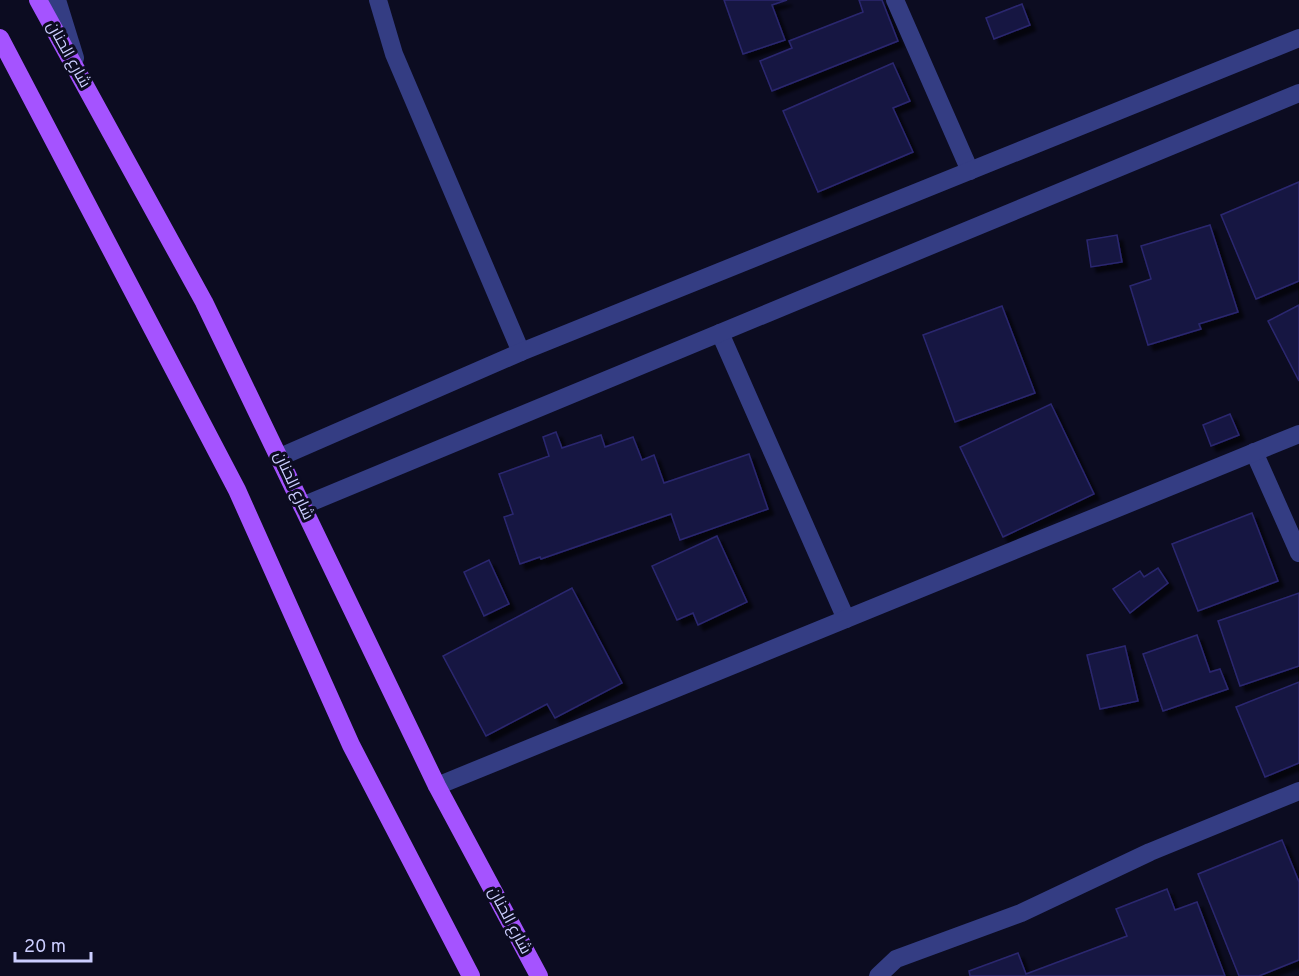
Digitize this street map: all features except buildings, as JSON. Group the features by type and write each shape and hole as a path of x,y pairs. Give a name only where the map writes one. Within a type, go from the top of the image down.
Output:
{"main road":[{"name":"شارع الحنان","path":"38,0 204,302 437,786 538,976"},
{"path":"0,38 237,489 351,745 471,976"}],"street":[{"path":"57,0 80,77"},
{"path":"378,0 394,54 521,352"},
{"path":"895,0 969,171"},
{"path":"280,457 521,352 1299,38"},
{"path":"302,506 1299,93"},
{"path":"720,333 846,619"},
{"path":"437,786 1299,434"},
{"path":"1254,452 1299,553"},
{"path":"878,976 896,959 1021,913 1150,852 1299,791"}]}
